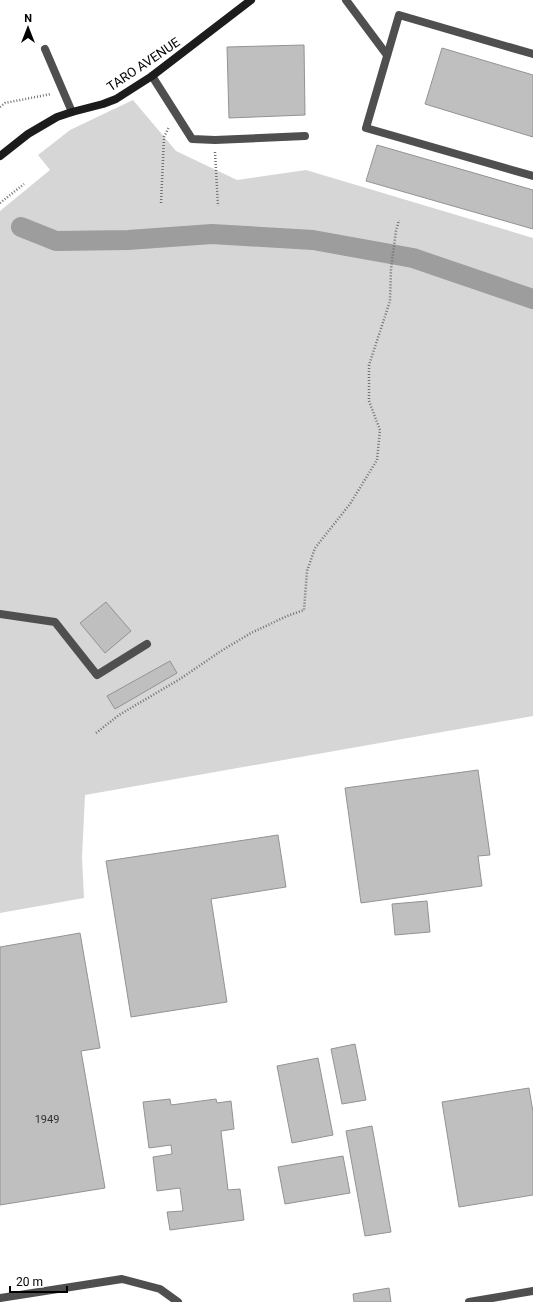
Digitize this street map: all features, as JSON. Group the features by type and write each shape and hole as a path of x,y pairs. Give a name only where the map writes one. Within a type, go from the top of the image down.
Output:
{"street":[{"name":"TARO AVENUE","path":"0,156 28,134 44,124 72,112 116,99 152,76 251,0"}],"lane":[{"path":"346,0 387,55"},
{"path":"533,54 399,15 366,128 533,176"},
{"path":"45,49 72,112"},
{"path":"152,76 192,139 215,140 305,136"},
{"path":"0,614 55,622 97,675 147,644"},
{"path":"0,1298 122,1279 160,1289 178,1302"},
{"path":"469,1302 533,1291"}],"path":[{"path":"0,107 6,103 64,92"},
{"path":"161,203 164,137 176,113"},
{"path":"215,140 218,206"},
{"path":"0,203 24,184"},
{"path":"96,733 119,715 180,679 251,632 304,610 308,571 315,548 350,504 376,460 380,430 369,401 369,365 390,301 391,269 398,220"}],"shaded area":[{"path":"133,100 176,151 237,180 306,170 533,238 533,716 85,795 82,857 84,898 0,913 0,211 50,170 38,155 70,130"}],"building":[{"path":"304,45 305,115 229,118 227,47"},
{"path":"442,48 533,75 533,137 425,104"},
{"path":"377,145 533,190 533,229 366,181"},
{"path":"106,602 131,631 105,653 80,623"},
{"path":"170,661 177,673 115,709 107,696"},
{"path":"478,770 490,855 478,856 482,886 361,903 345,788"},
{"path":"278,835 286,887 211,899 227,1002 131,1017 106,861"},
{"path":"427,901 430,932 395,935 392,904"},
{"path":"80,933 100,1048 81,1051 105,1188 0,1205 0,947"},
{"path":"355,1044 366,1100 342,1104 331,1049"},
{"path":"318,1058 333,1135 292,1143 277,1066"},
{"path":"529,1088 533,1112 533,1195 459,1207 442,1102"},
{"path":"170,1099 171,1105 216,1099 217,1103 231,1101 234,1129 221,1131 228,1190 240,1189 244,1220 170,1230 167,1212 183,1211 180,1188 157,1191 153,1157 172,1154 171,1145 149,1148 143,1102"},
{"path":"372,1126 391,1232 365,1236 346,1131"},
{"path":"343,1156 350,1193 285,1204 278,1167"},
{"path":"389,1288 391,1302 354,1302 353,1294"}],"waterway":[{"path":"21,227 56,241 128,240 212,234 313,240 413,258 533,299"}]}
